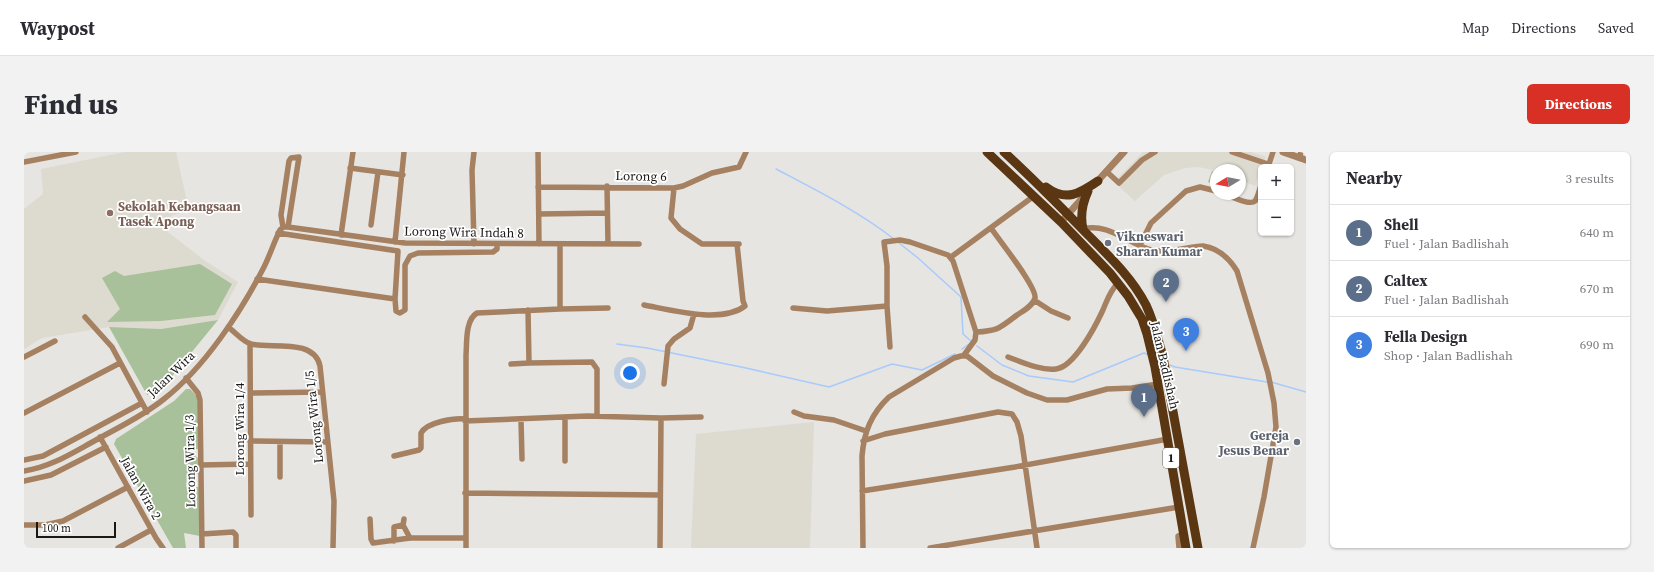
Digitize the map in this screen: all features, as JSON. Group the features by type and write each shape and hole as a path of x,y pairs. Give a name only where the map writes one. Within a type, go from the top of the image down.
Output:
{"main road":[{"name":"Jalan Badlishah","path":"987,152 1034,196 1118,283 1142,319 1155,367 1186,548"},
{"name":"Jalan Badlishah","path":"1004,152 1068,214 1117,265 1134,284 1145,303 1154,322 1163,357 1198,548"},
{"path":"1026,173 1051,191 1067,196 1085,190 1098,181"},
{"path":"1083,229 1081,218 1082,207 1088,191"},
{"path":"1181,520 1187,530 1191,548"}],"street":[{"path":"24,162 76,152"},
{"path":"341,235 353,152"},
{"path":"404,152 397,242 396,311 400,313 405,312 405,265 410,256 418,253 493,252 497,249 497,244"},
{"path":"474,152 472,170 474,244"},
{"path":"538,152 539,244"},
{"name":"Lorong 6","path":"538,187 607,186 674,188 684,186 712,173 739,167 746,152"},
{"path":"1060,222 1124,152"},
{"path":"1106,171 1119,183 1142,160 1155,152"},
{"path":"1232,152 1263,164"},
{"path":"1269,164 1272,152"},
{"path":"1283,152 1302,157"},
{"path":"294,157 299,157 286,227 281,215 289,161 294,157"},
{"path":"350,168 403,175"},
{"path":"371,225 378,172"},
{"path":"607,186 608,244"},
{"path":"1140,245 1151,223 1186,191 1200,186 1210,189"},
{"path":"644,305 694,314 736,312 745,306 743,302 738,244 702,244 680,229 671,218 674,188"},
{"path":"1240,200 1248,203 1253,202 1256,200 1258,194"},
{"path":"951,257 1034,196"},
{"path":"538,214 607,213"},
{"name":"Lorong Wira Indah 8","path":"286,227 397,242 474,244 639,244"},
{"name":"Jalan Wira","path":"24,471 50,464 147,412 165,399 186,378 228,327 266,263 278,233 286,227"},
{"path":"976,332 999,329 1030,306 1034,300 1035,294 1030,283 991,228"},
{"path":"1083,229 1104,229 1140,245 1158,251 1203,246 1210,247 1228,258 1240,276 1268,373 1275,411 1275,435 1252,548"},
{"path":"278,233 398,251"},
{"path":"863,548 863,441 866,431 882,404 894,393 954,358 964,355 975,340 976,332 957,271 951,257 910,242 900,240 884,242 887,266 887,306 890,347"},
{"path":"560,244 560,308"},
{"path":"257,279 395,299"},
{"path":"1008,357 1037,366 1055,369 1068,363 1088,338 1109,295 1118,283"},
{"path":"1034,300 1051,311 1068,318"},
{"path":"793,308 827,311 887,306"},
{"path":"466,548 465,420 467,344 472,317 477,313 560,308 608,308"},
{"path":"528,310 529,364"},
{"path":"664,384 667,352 671,342 690,328 694,314"},
{"path":"85,317 107,340 147,412"},
{"path":"228,327 250,344"},
{"path":"24,356 55,341"},
{"name":"Lorong Wira 1/5","path":"250,344 287,345 310,351 319,361 334,501 333,548"},
{"name":"Lorong Wira 1/4","path":"250,344 251,515"},
{"path":"964,355 969,357 993,376 1027,393 1047,400 1067,400 1106,389 1132,388 1158,384"},
{"path":"511,364 592,362 597,369 598,416"},
{"path":"24,413 120,363"},
{"name":"Lorong Wira 1/3","path":"186,378 199,396 202,548"},
{"path":"250,393 322,392"},
{"path":"24,460 43,456 142,403"},
{"path":"863,441 885,434 1003,411 1012,414 1017,422 1021,436 1038,548"},
{"path":"794,412 804,416 834,420 866,431"},
{"path":"394,456 419,450 421,448 421,433 425,429 446,419 522,420 598,416 661,418 701,417"},
{"path":"565,418 566,461"},
{"path":"660,548 661,418"},
{"path":"522,420 522,459"},
{"name":"Jalan Wira 2","path":"100,438 151,530 163,548"},
{"path":"862,491 1026,465 1168,440"},
{"path":"250,441 327,442"},
{"path":"280,442 280,476"},
{"path":"24,481 51,475 106,447"},
{"path":"201,465 250,464"},
{"path":"24,525 45,525 63,521 128,487"},
{"path":"466,493 660,495"},
{"path":"930,548 967,545 1036,531 1179,508"},
{"path":"370,519 372,542 376,544 410,538 466,538"},
{"path":"404,519 403,525 410,538"},
{"path":"394,541 394,527 403,525"},
{"path":"118,548 151,530"},
{"path":"202,534 234,532 236,535 236,548"},
{"path":"1179,548 1178,536 1184,534"}],"shaded area":[{"path":"125,152 176,152 189,210 171,216 168,221 168,232 204,260 238,282 218,320 161,329 109,327 42,338 24,349 24,209 43,194 41,169"},
{"path":"1143,152 1251,152 1266,157 1263,164 1258,164 1258,178 1255,186 1246,182 1246,164 1210,164 1210,170 1199,167 1185,168 1164,175 1135,201 1114,182"},
{"path":"814,422 810,548 691,548 696,434"}],"green space":[{"path":"200,264 232,284 215,315 161,321 107,322 120,309 102,278 115,271 124,276"},
{"path":"218,320 164,386 147,395 109,327 161,329"},
{"path":"186,389 190,389 198,397 199,449 195,449 196,457 199,458 198,474 187,474 186,487 199,487 200,536 184,533 186,548 173,548 114,444 116,439 174,401"}],"waterway":[{"path":"776,169 851,210 894,239"},
{"path":"899,243 961,297 963,334 972,342"},
{"path":"617,344 647,348 746,368 829,387 892,364 922,370 955,354"},
{"path":"962,349 969,344"},
{"path":"977,346 1002,365 1029,376 1073,382 1144,353 1149,355"},
{"path":"1167,364 1175,367 1267,382"},
{"path":"1271,382 1306,392"}],"place":[{"name":"Sekolah Kebangsaan Tasek Apong","path":"110,213"},
{"name":"Vikneswari Sharan Kumar","path":"1108,243"},
{"name":"Caltex","path":"1166,302"},
{"name":"Fella Design","path":"1186,351"},
{"name":"Shell","path":"1144,417"},
{"name":"Gereja Jesus Benar","path":"1297,442"}]}
